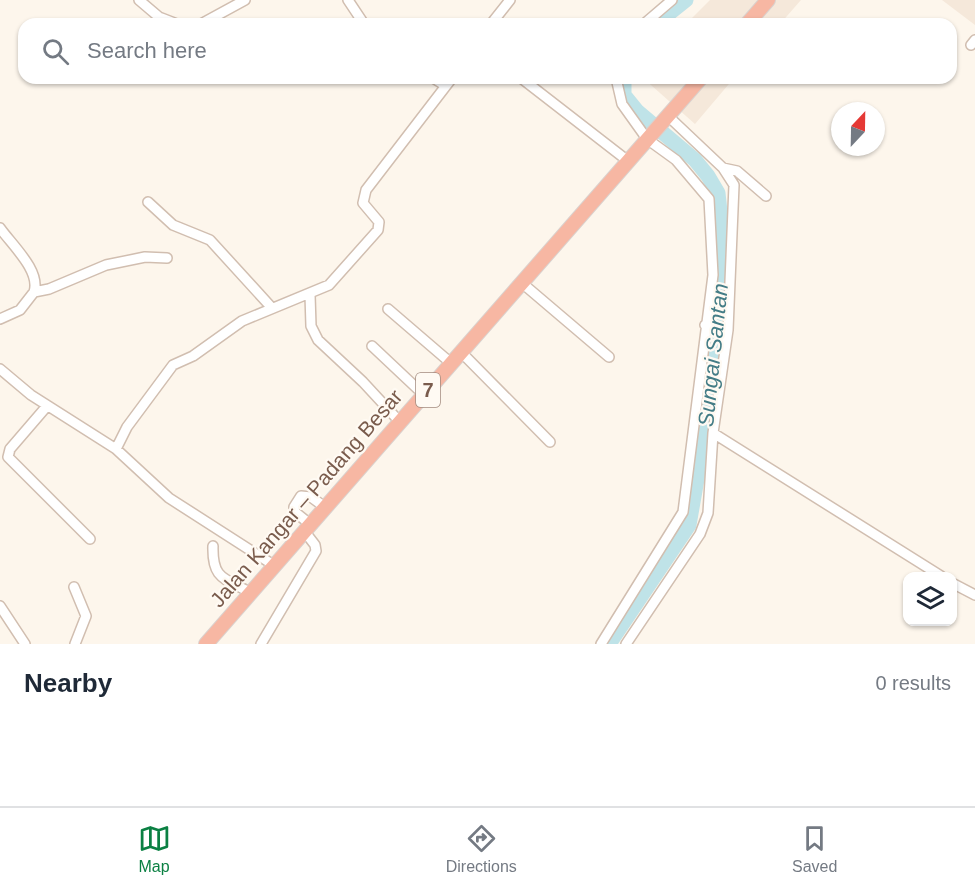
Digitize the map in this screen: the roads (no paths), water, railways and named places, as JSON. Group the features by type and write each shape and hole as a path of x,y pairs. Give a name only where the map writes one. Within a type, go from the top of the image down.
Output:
{"highway":[{"path":"752,18 768,0"},
{"name":"7","path":"648,137 696,84"},
{"name":"Jalan Kangar – Padang Besar","path":"206,644 648,137"}],"street":[{"path":"139,0 164,18"},
{"path":"212,18 245,0"},
{"path":"348,0 360,18"},
{"path":"496,18 510,0"},
{"path":"651,18 672,0"},
{"path":"117,449 127,427 173,365 193,356 242,321 310,295 329,285 378,230 379,222 363,203 364,195 447,84"},
{"path":"529,84 628,160"},
{"path":"601,644 683,512 709,325 713,275 709,199 676,160 648,137 622,104 617,84"},
{"path":"626,644 705,526 725,329 735,185 723,168 667,117"},
{"path":"723,168 737,171 766,196"},
{"path":"148,202 173,225 210,240 272,308"},
{"path":"0,228 33,273 36,285 34,292 20,310 0,320"},
{"path":"34,292 49,289 106,265 145,257 167,258"},
{"path":"522,283 609,357"},
{"path":"310,295 312,326 318,340 363,382 400,422"},
{"path":"388,309 452,364"},
{"path":"709,325 725,329"},
{"path":"372,346 424,395"},
{"path":"462,353 550,442"},
{"path":"0,369 47,406 117,449 169,498 275,566"},
{"path":"47,406 10,449 8,457 90,539"},
{"path":"713,434 935,572"},
{"path":"261,644 316,551 308,528 295,512 294,507 301,496 311,497 326,508"},
{"path":"213,546 212,567 218,574 251,593"},
{"path":"957,586 975,595"},
{"path":"74,587 86,616 75,644"},
{"path":"0,606 25,644"}],"waterway":[{"name":"Sungai Santan","path":"664,18 686,0"},
{"name":"Sungai Santan","path":"609,644 689,525 714,382 723,238 718,193 708,176 695,160 637,111 624,95 624,84"}]}
